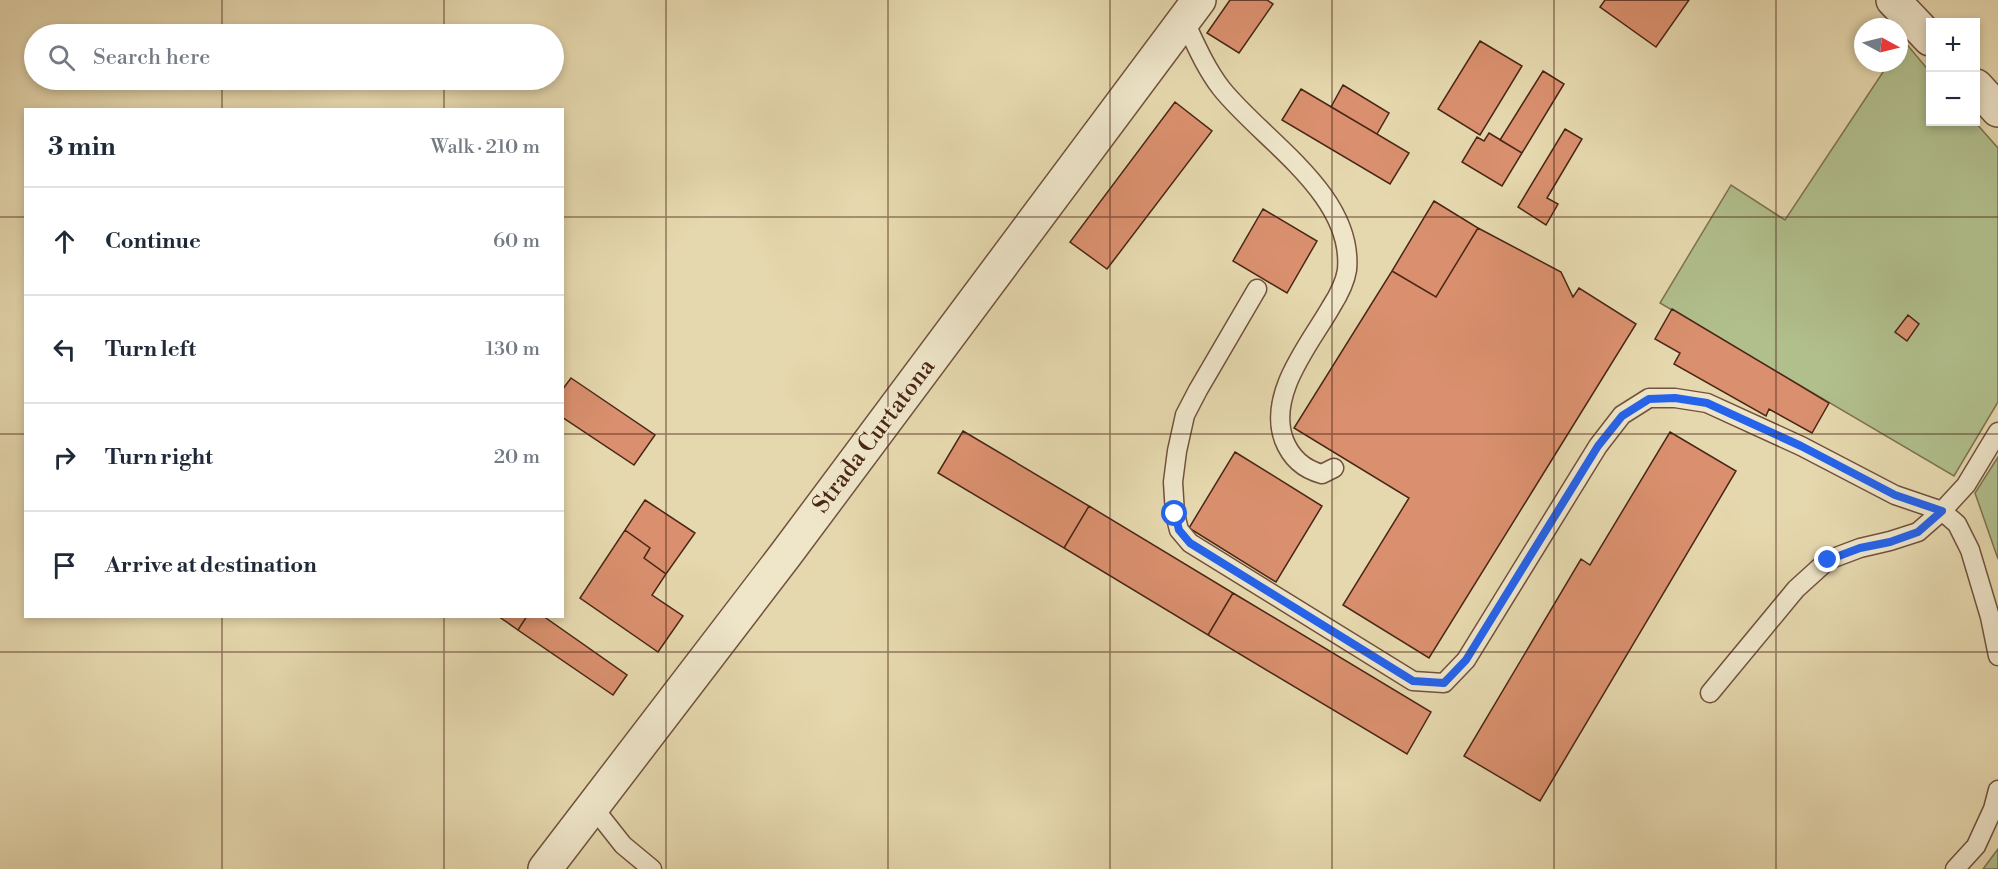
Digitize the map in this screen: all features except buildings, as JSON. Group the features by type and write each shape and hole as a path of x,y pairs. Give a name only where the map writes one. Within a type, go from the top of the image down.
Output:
{"street":[{"path":"1893,0 1926,35"},
{"name":"Strada Curtatona","path":"545,869 786,554 1191,10"},
{"path":"1980,90 1998,110"}],"lane":[{"path":"1191,10 1205,65 1240,110 1310,179 1328,202 1340,226 1346,249 1347,271 1339,293 1299,358 1289,380 1281,406 1280,429 1288,450 1296,461 1310,471 1322,474 1334,468"},
{"path":"1257,289 1185,415 1173,482 1175,514 1179,530 1190,543 1413,681 1444,683 1466,660 1598,446 1622,416 1649,399 1675,398 1707,403 1801,446 1895,495 1942,511 1957,524 1970,550 1990,617 1998,656"},
{"path":"1710,693 1796,590 1828,560 1860,548 1890,542 1918,532 1942,511 1966,485 1998,432"},
{"path":"1955,869 1976,846 1993,809 1998,790"},
{"path":"593,807 623,845 652,869"}],"green space":[{"path":"1908,46 1926,67 1926,126 1979,126 1998,148 1998,402 1954,476 1660,303 1731,185 1785,220 1883,72 1908,72"},
{"path":"1998,457 1998,559 1975,493"},
{"path":"1998,849 1998,869 1983,869"}],"route":[{"path":"1175,514 1179,530 1190,543 1413,681 1444,683 1466,660 1598,446 1622,416 1649,399 1675,398 1707,403 1801,446 1895,495 1942,511 1918,532 1890,542 1860,548 1828,560"}]}
